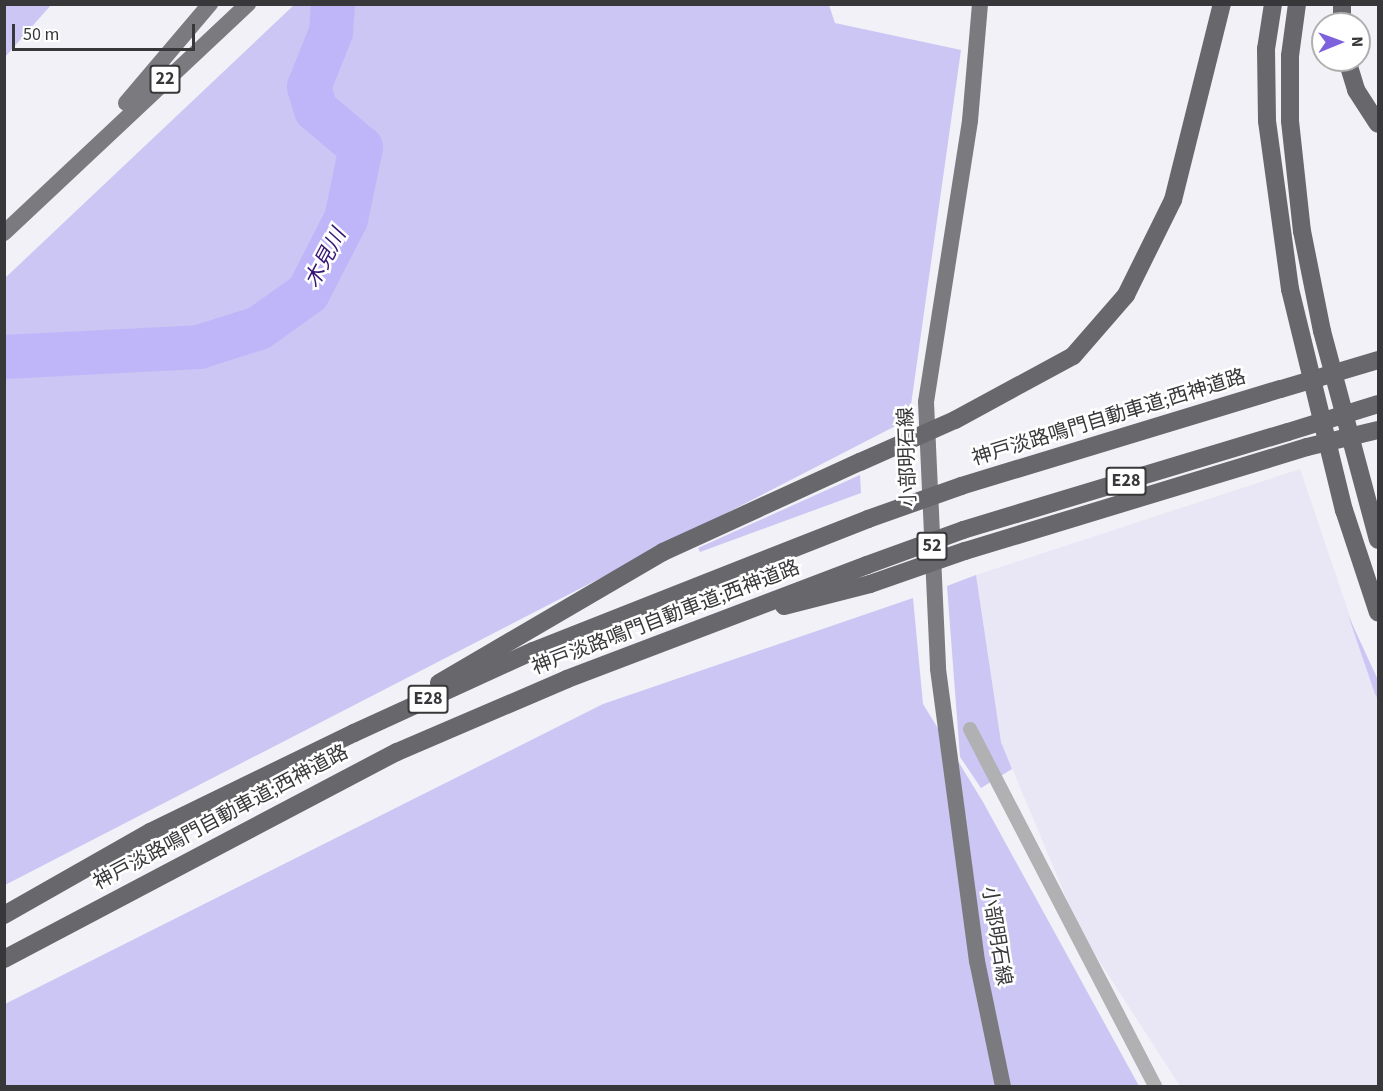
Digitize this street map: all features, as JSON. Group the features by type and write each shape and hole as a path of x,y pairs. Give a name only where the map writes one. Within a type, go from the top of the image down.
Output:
{"highway":[{"path":"354,733 663,552 956,420 1073,356 1126,295 1150,255 1173,200 1221,4"},
{"path":"1273,4 1266,49 1267,121 1290,289 1344,510 1378,613"},
{"path":"1297,4 1290,56 1290,121 1302,231 1322,332 1378,540"},
{"path":"1351,72 1356,90 1378,124"},
{"name":"神戸淡路鳴門自動車道;西神道路","path":"4,915 150,832 354,733 578,633 868,519 961,486 1378,360"},
{"name":"神戸淡路鳴門自動車道;西神道路","path":"4,960 397,752 704,627 963,530 1378,404"},
{"path":"704,627 870,584 965,550 1306,447 1378,430"}],"main road":[{"name":"22","path":"83,155 210,4"},
{"name":"22","path":"4,233 83,155 248,4"},
{"name":"小部明石線","path":"980,4 970,121 926,402 938,669 977,961 1003,1086"}],"lane":[{"path":"970,729 1155,1086"}],"shaded area":[{"path":"4,5 51,5 5,57"},
{"path":"294,5 829,5 835,23 961,50 909,419 5,885 4,279"},
{"path":"1300,469 1378,699 1378,1086 1180,1086 1081,933 1001,742 976,575"},
{"path":"860,475 861,493 700,552 698,548"},
{"path":"976,575 1001,742 1012,769 981,788 960,757 947,586"},
{"path":"913,598 923,704 983,802 1139,1086 5,1086 5,1004 603,704"},
{"path":"1348,615 1378,680 1378,699 1375,694"}],"waterway":[{"name":"木見川","path":"4,357 199,347 259,328 308,293 346,219 361,148 316,110 309,87 331,32 333,4"}]}
